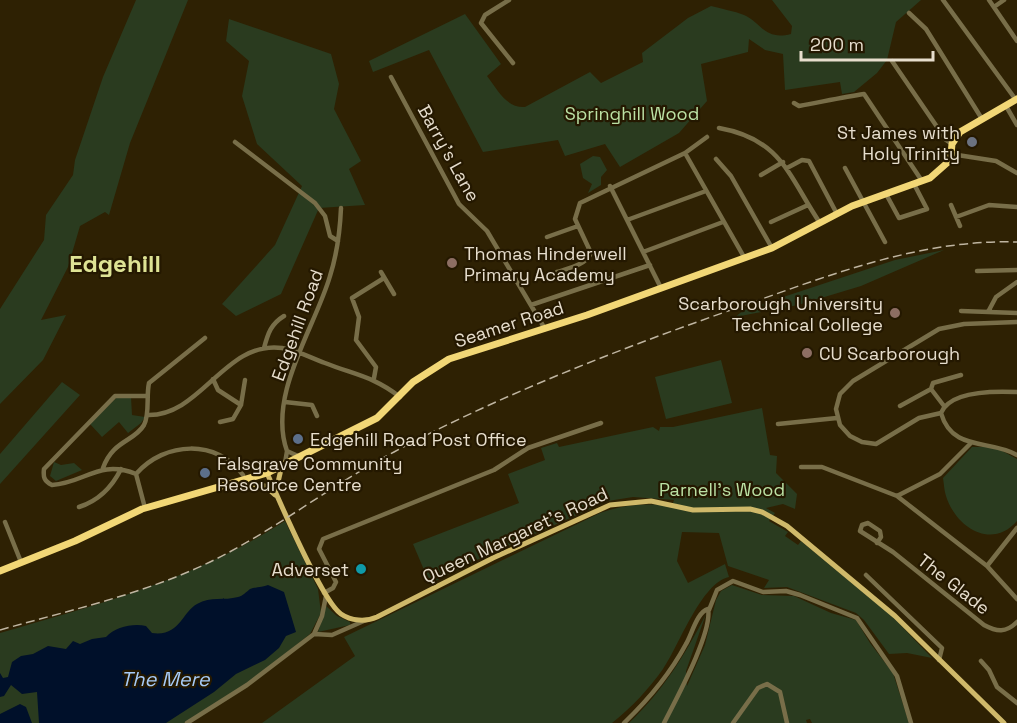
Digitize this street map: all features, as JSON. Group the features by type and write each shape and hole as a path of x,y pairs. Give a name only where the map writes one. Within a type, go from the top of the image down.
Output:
{"highway":[{"path":"951,154 952,144 960,132 1016,100"},
{"name":"Seamer Road","path":"0,571 75,541 145,508 267,473 373,420 423,374 449,359 545,329 772,248 863,202 918,183 942,169 951,154"}],"main road":[{"path":"277,495 276,483 284,463"},
{"path":"267,473 325,595 341,614 366,620"},
{"path":"242,479 265,486 277,495"},
{"name":"Queen Margaret's Road","path":"366,620 600,508 618,503 651,501 693,510 750,509 773,517 895,615 1004,723"}],"street":[{"path":"509,0 485,15 482,23 513,63"},
{"path":"943,0 1016,100"},
{"path":"989,0 1017,41"},
{"path":"994,7 1004,0"},
{"path":"909,14 932,37 982,119"},
{"path":"892,61 946,140 952,144"},
{"name":"Barry's Lane","path":"391,77 459,204 487,231 545,329"},
{"path":"794,103 799,106 844,97 853,98 864,94 918,183 927,210 899,218 886,194"},
{"path":"1006,106 1017,125"},
{"path":"719,128 757,140 771,149 787,168 820,223"},
{"path":"557,272 588,259 590,245 578,226 576,211 580,202 610,186 685,153 707,137"},
{"path":"235,142 315,203 325,216 330,236 338,241"},
{"path":"685,153 744,258"},
{"path":"951,154 992,160 1017,173"},
{"path":"716,159 730,176 772,248"},
{"path":"787,168 802,160 809,161 837,214"},
{"path":"761,175 783,162"},
{"path":"845,168 885,242"},
{"path":"610,186 661,288"},
{"path":"627,220 706,191"},
{"path":"771,222 808,205"},
{"path":"951,205 960,226"},
{"path":"956,217 989,205 1017,207"},
{"name":"Edgehill Road","path":"284,463 287,451 282,423 285,402 299,353 330,277 338,241 341,208"},
{"path":"643,252 723,222"},
{"path":"548,237 578,226"},
{"path":"531,305 650,265"},
{"path":"977,271 1017,270"},
{"path":"381,272 394,294"},
{"path":"374,378 376,367 356,340 359,316 352,298 384,278"},
{"path":"988,312 996,297 1017,282"},
{"path":"961,311 1017,313"},
{"path":"264,348 268,332 275,321 284,316"},
{"path":"941,413 919,418 876,444 854,439 843,429 837,418 837,399 845,388 914,342 949,326 1017,322"},
{"path":"102,468 108,455 143,427 147,415 146,396 153,377 205,338"},
{"path":"147,415 159,416 178,406 235,360 264,348 284,348 374,378 400,397"},
{"path":"900,406 931,389 933,383 961,375"},
{"path":"213,379 218,390 241,405"},
{"path":"220,422 233,418 241,405 245,380"},
{"path":"931,389 944,406"},
{"path":"1017,392 958,398 944,406 941,413 948,427 970,444 996,445 1017,455"},
{"path":"136,474 121,469 102,468 57,484 46,481 43,475 44,469 115,396 146,396"},
{"path":"285,402 312,405 317,416"},
{"path":"778,424 837,418"},
{"path":"187,723 247,686 314,634 322,616 325,595 336,582 319,549 323,539 494,470 528,448 601,423"},
{"path":"897,495 940,474 970,444"},
{"path":"136,474 157,456 184,449 215,452 226,456 242,479"},
{"path":"287,451 298,456"},
{"path":"801,467 822,467 897,495 987,566 1017,599"},
{"path":"79,507 89,504 107,490 121,469"},
{"path":"136,474 145,508"},
{"path":"5,522 21,562"},
{"name":"The Glade","path":"877,543 881,537 880,531 868,523 862,525 860,528 862,534 984,624 1000,631 1017,623"},
{"path":"987,566 1017,528"},
{"path":"866,575 942,648 939,660"},
{"path":"664,723 695,657 717,590 733,581 763,592 789,592 852,614 862,624 892,667 902,689 911,723"},
{"path":"624,723 659,686 686,645 702,612 709,610"},
{"path":"314,634 332,635 366,620"},
{"path":"981,661 989,670 997,687 1017,703"},
{"path":"733,723 758,688 767,684 780,692 787,723"}],"green space":[{"path":"136,0 188,0 130,143 109,215 105,212 80,226 68,267 41,320 66,315 43,360 0,404 0,309 44,240 46,215 73,175 75,160 103,77"},
{"name":"Springhill Wood","path":"772,0 921,0 896,22 887,60 877,73 854,92 842,94 840,82 785,90 783,54 765,50 749,39 748,52 701,64 707,101 679,133 620,167 605,144 565,156 558,140 483,152 429,50 373,72 369,61 465,14 501,64 487,76 508,101 518,107 525,107 590,72 601,83 643,62 642,53 688,18 711,6 744,15 769,33 791,34 792,26"},
{"path":"229,19 331,54 339,84 334,109 361,161 349,169 365,205 319,208 281,294 236,316 222,304 275,245 302,186 257,144 242,96 249,61 226,41"},
{"path":"593,156 600,157 607,170 601,177 601,185 588,193 592,184 583,178 580,164"},
{"path":"944,250 861,286 798,305 735,317 744,310 895,260"},
{"path":"721,360 732,403 666,419 655,377"},
{"path":"62,382 80,395 0,484 0,454"},
{"path":"131,397 132,415 145,417 141,423 128,433 119,422 102,437 90,424 116,398"},
{"name":"Parnell's Wood","path":"762,408 770,455 777,456 776,473 797,494 795,509 783,504 766,508 775,513 769,521 788,532 785,536 798,545 801,541 893,617 932,658 907,653 889,654 864,620 856,613 787,587 764,588 769,580 728,566 719,533 682,532 677,561 688,583 725,564 729,577 709,591 652,684 612,723 262,723 355,656 344,637 600,513 636,505 672,506 674,500 633,497 608,501 468,564 430,584 413,544 519,503 508,474 545,460 541,448 557,443 559,447 653,427 659,431 660,427 673,427"},
{"path":"972,447 995,447 1017,459 1017,521 1007,530 997,534 986,534 966,526 951,507 945,494 943,478"},
{"path":"54,462 61,465 74,463 82,470 56,481 50,476"},
{"path":"285,521 318,589 321,613 310,634 255,678 184,723 0,723 0,633 111,600 183,574 252,541"},
{"path":"732,585 762,595 794,596 831,613 856,620 893,673 909,723 812,723 810,719 806,720 807,723 629,723 672,672 706,614 686,671 687,686 705,645 716,600 721,591"},
{"path":"326,606 337,616 350,622 350,625 318,632"}],"water":[{"name":"The Mere","path":"268,585 284,592 296,632 286,636 279,648 265,660 236,674 214,692 166,723 39,723 37,692 22,694 11,685 4,696 0,697 0,673 3,678 8,677 12,662 21,656 33,654 48,646 66,649 73,641 80,644 106,637 119,628 130,626 146,626 152,633 169,631 175,628 197,604 212,599 238,597 250,589"},
{"path":"20,704 26,707 32,723 0,723 0,714"}],"railway":[{"path":"0,630 133,592 210,562 234,550 371,465 436,430 523,390 611,354 811,282 878,261 947,246 1017,242"}],"place":[{"name":"St James with Holy Trinity","path":"972,142"},
{"name":"Thomas Hinderwell Primary Academy","path":"452,263"},
{"name":"Scarborough University Technical College","path":"895,313"},
{"name":"CU Scarborough","path":"807,353"},
{"name":"Edgehill Road Post Office","path":"298,439"},
{"name":"Falsgrave Community Resource Centre","path":"205,473"},
{"name":"Adverset","path":"361,569"}],"district":[{"name":"Edgehill","path":"115,263"}]}
